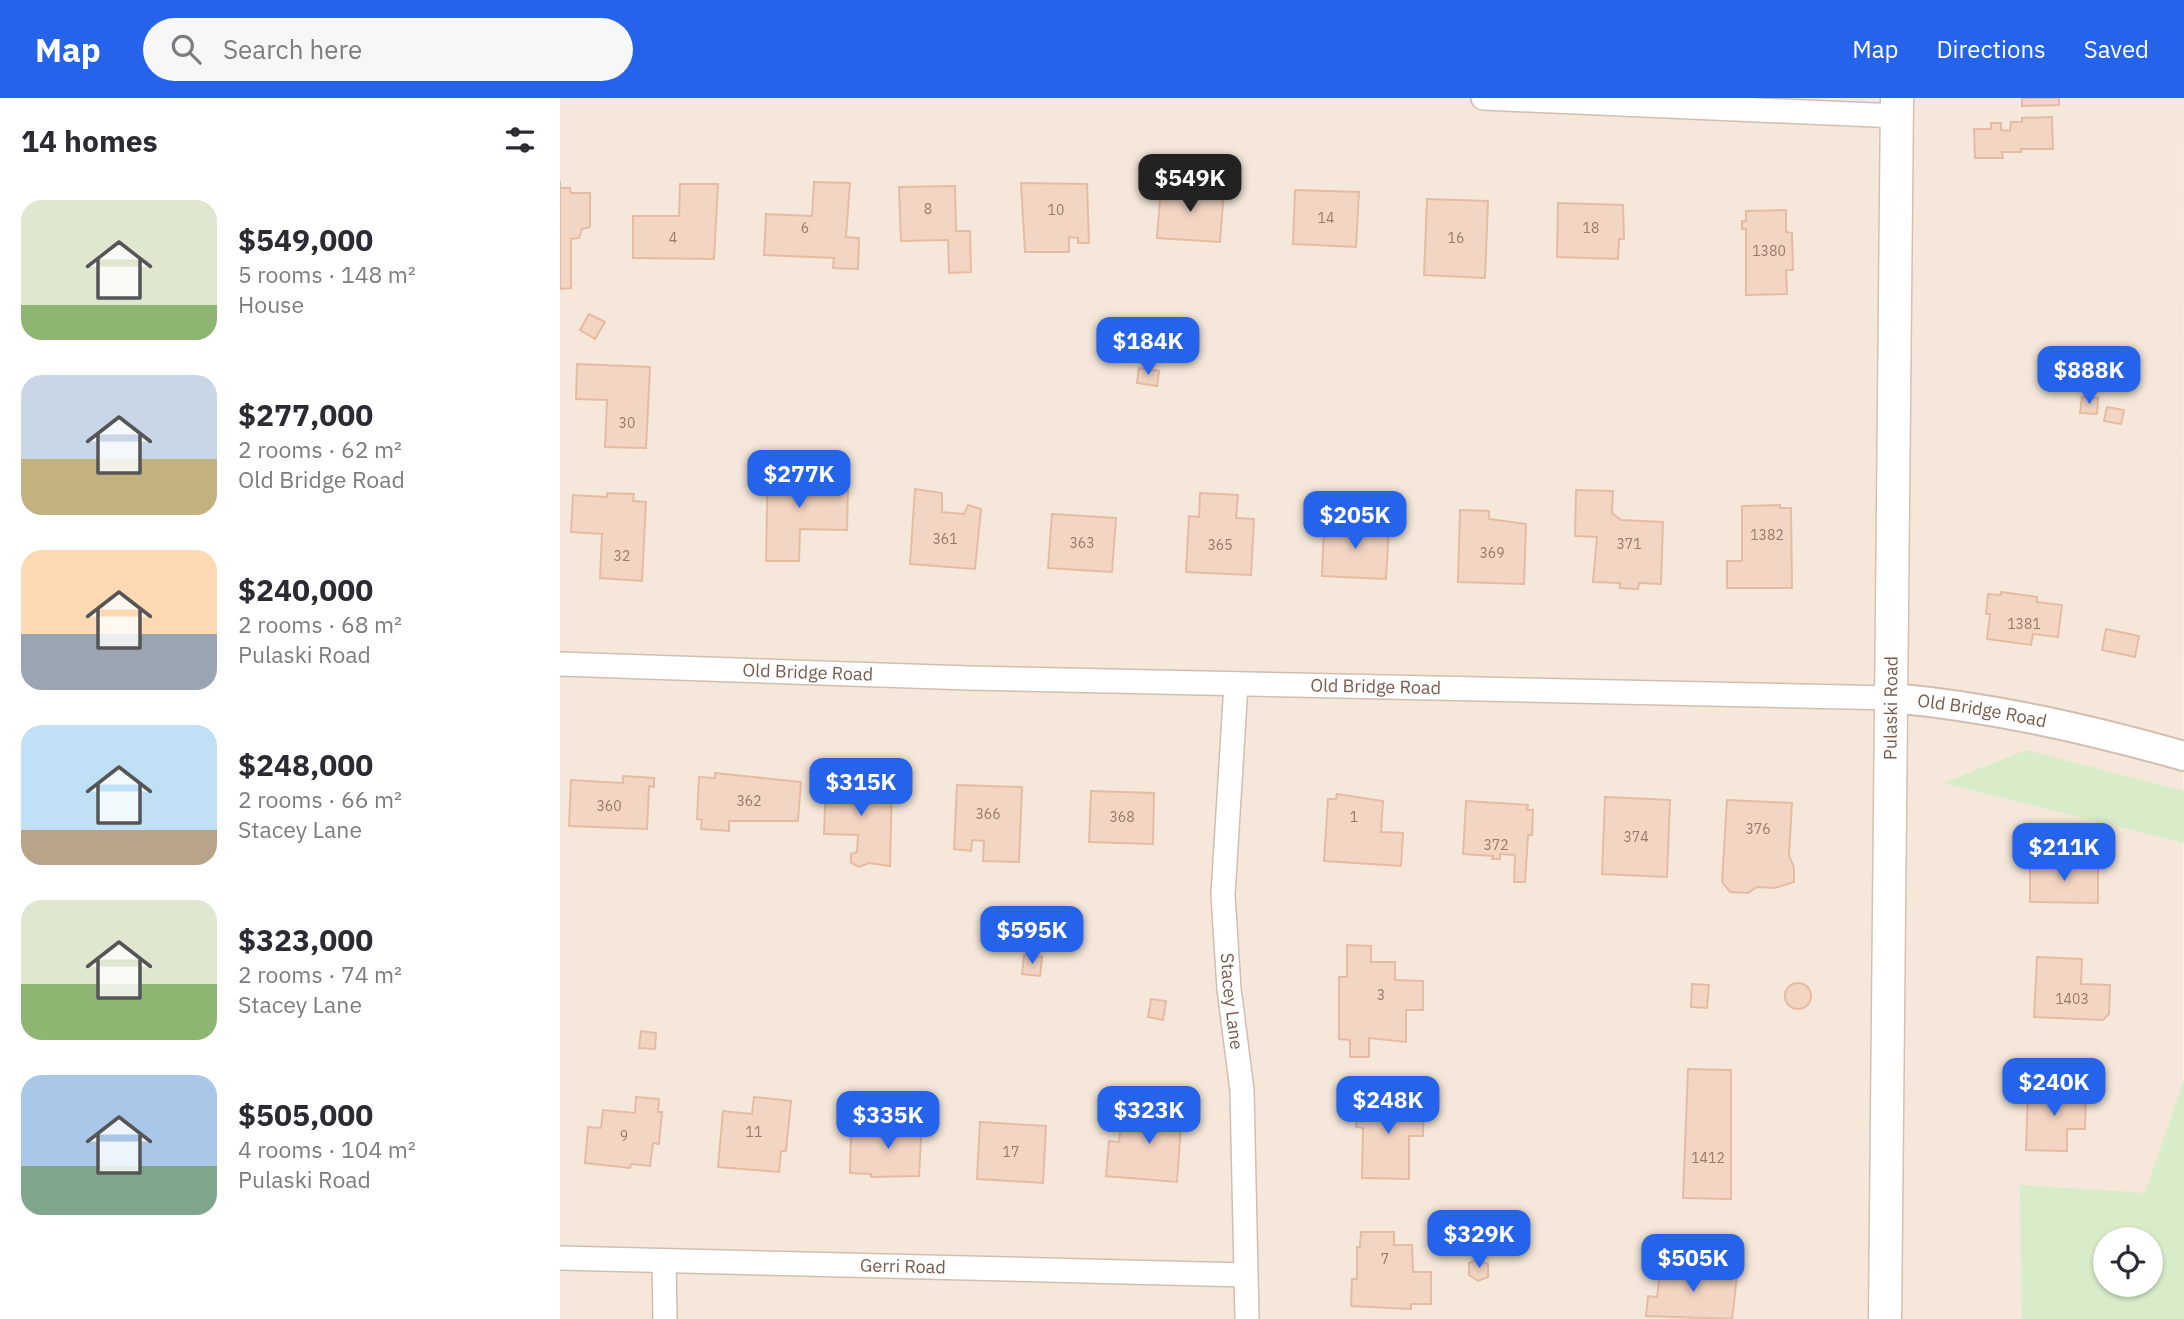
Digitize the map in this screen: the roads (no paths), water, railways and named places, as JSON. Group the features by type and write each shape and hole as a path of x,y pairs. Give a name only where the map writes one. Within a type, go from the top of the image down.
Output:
{"main road":[{"name":"Pulaski Road","path":"1885,1319 1897,107"}],"street":[{"path":"1483,98 1897,107"},
{"name":"Old Bridge Road","path":"560,664 1236,684 1892,698 1943,702 2023,716 2111,735 2184,756"},
{"name":"Stacey Lane","path":"1236,684 1223,895 1229,989 1242,1090 1247,1319"},
{"name":"Gerri Road","path":"560,1258 1245,1275"},
{"path":"664,1261 665,1319"}]}
